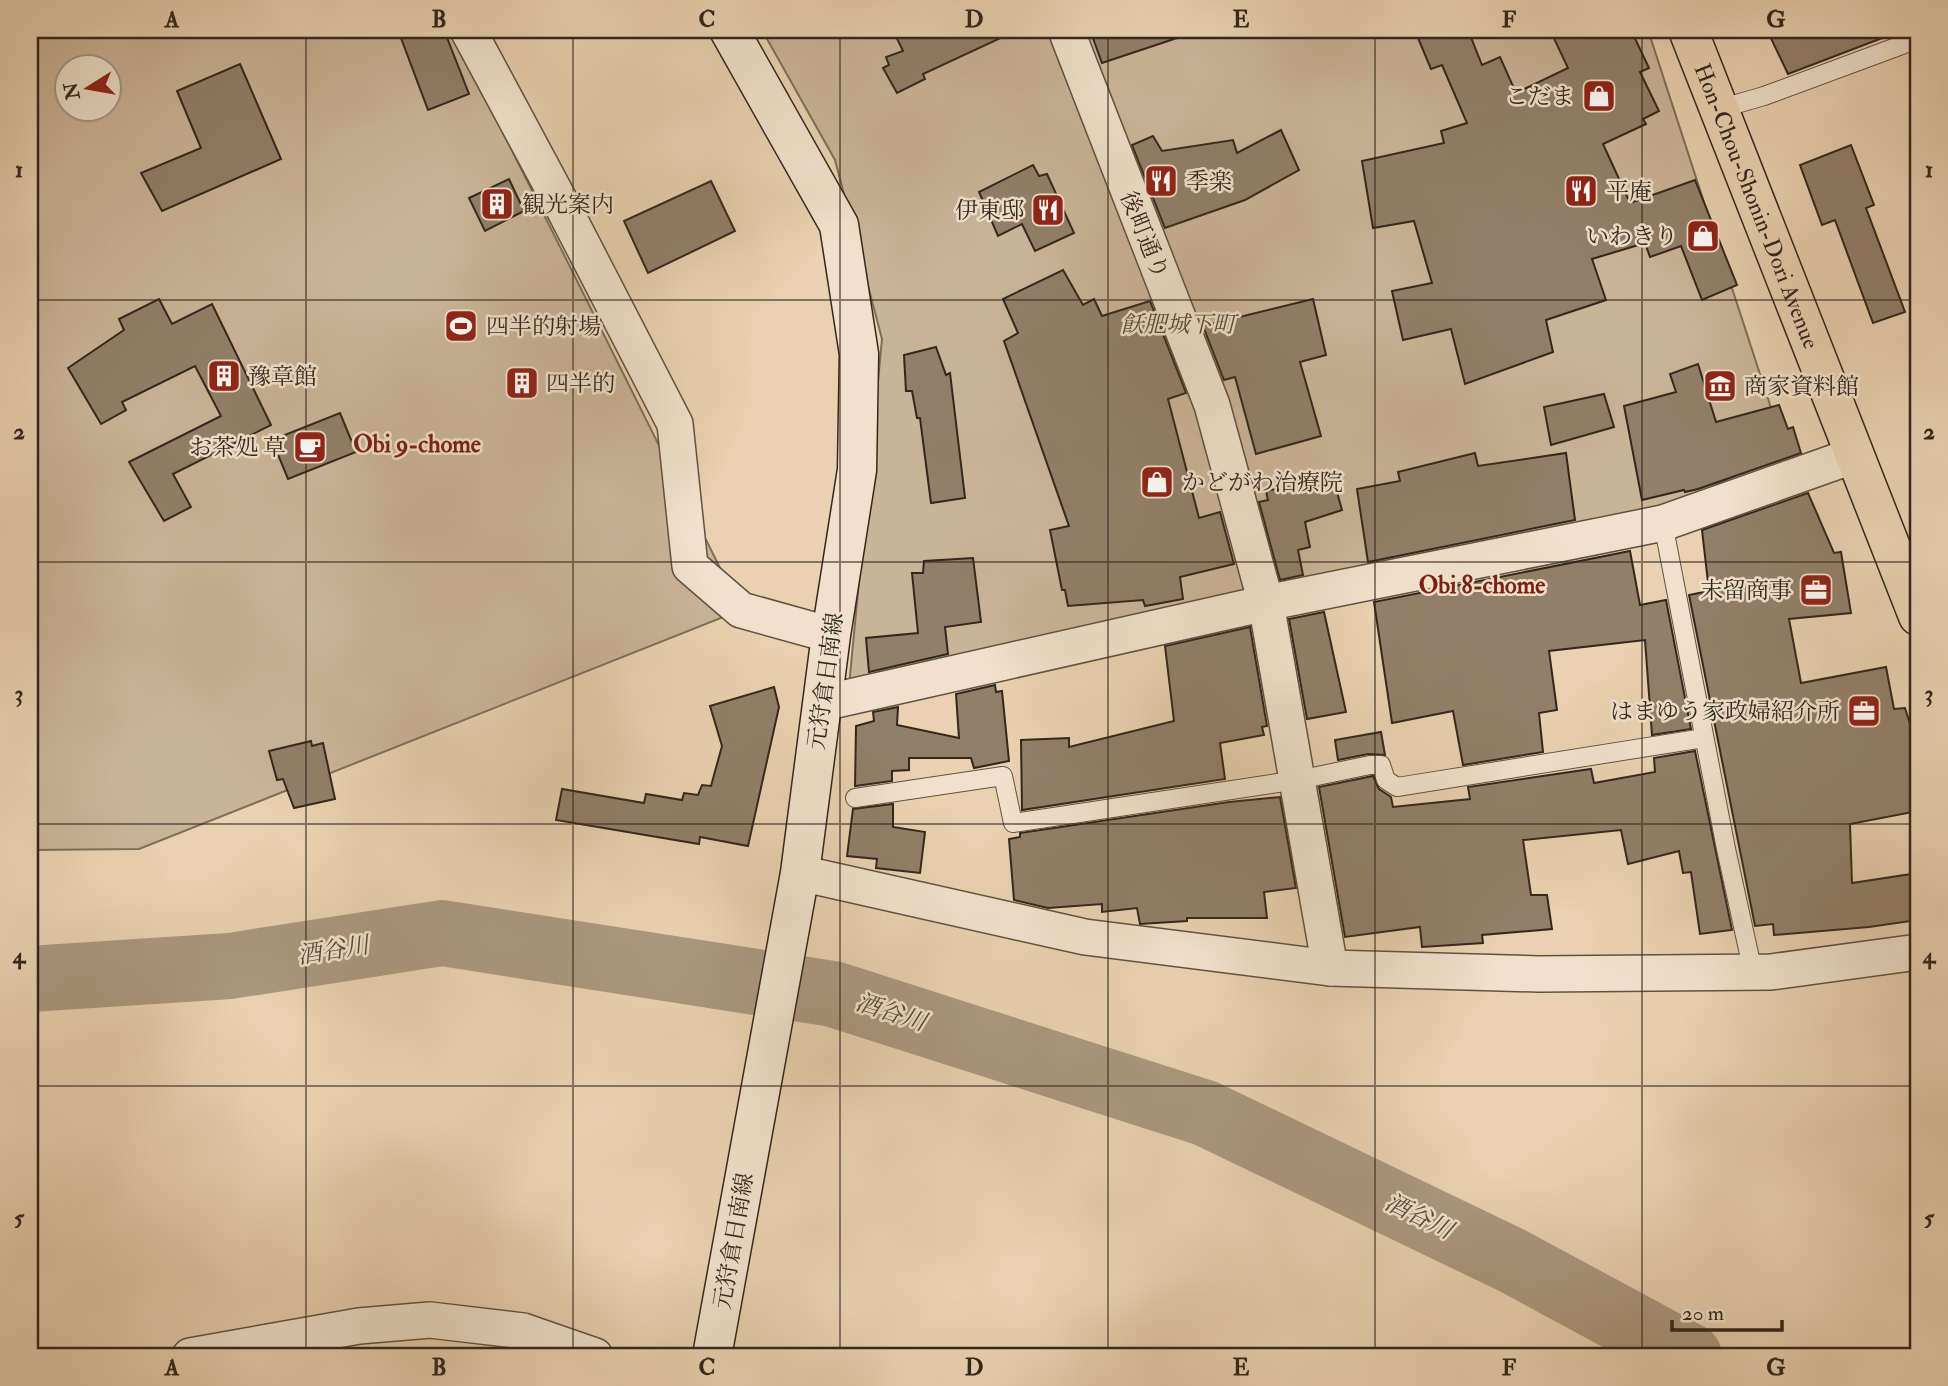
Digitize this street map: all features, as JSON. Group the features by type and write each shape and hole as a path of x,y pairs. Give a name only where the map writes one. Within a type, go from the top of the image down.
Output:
{"highway":[{"name":"Hon-Chou-Shonin-Dori Avenue","path":"1688,30 1918,616"}],"main road":[{"name":"元狩倉日南線","path":"712,1356 799,877 831,635 857,470 859,354 839,225 729,30"}],"street":[{"path":"468,30 564,207 675,424 690,566 741,610 831,635"},
{"name":"後町通り","path":"1066,30 1212,405 1266,603 1330,968"},
{"path":"823,703 1266,603 1663,523 1855,455"},
{"path":"799,877 1085,937 1330,968 1539,974 1771,972 1918,952"},
{"path":"190,1356 359,1326 430,1320 523,1331 595,1356"}],"lane":[{"path":"1719,109 1764,96 1918,39"},
{"path":"1663,523 1704,738 1754,972"},
{"path":"855,798 1003,776 1013,823 1381,765 1386,780 1397,787 1704,738"}],"green space":[{"path":"30,30 452,30 741,610 139,849 30,850"},
{"name":"飫肥城下町","path":"762,30 1648,30 1785,451 1622,531 848,697 882,339 835,160"}],"building":[{"path":"398,30 444,30 469,94 428,110"},
{"path":"893,30 1018,30 923,74 925,79 897,93 883,68 889,65 886,57 903,51"},
{"path":"1090,30 1185,30 1186,35 1102,63"},
{"path":"1439,30 1468,30 1482,65 1500,57 1516,93 1568,68 1550,30 1631,30 1649,68 1640,72 1659,111 1643,119 1646,124 1603,144 1630,203 1695,180 1737,285 1702,300 1681,246 1650,257 1645,243 1592,259 1606,300 1546,320 1553,352 1465,384 1451,329 1403,340 1392,291 1432,283 1414,221 1373,228 1362,161 1444,143 1441,131 1467,123 1442,65 1431,69 1418,38"},
{"path":"1767,30 1898,30 1898,32 1788,74"},
{"path":"240,64 281,159 162,211 141,173 201,148 177,91"},
{"path":"1281,130 1299,170 1245,200 1165,228 1132,145 1153,136 1162,151 1233,140 1237,153"},
{"path":"1851,145 1874,205 1866,208 1905,312 1873,323 1835,220 1822,225 1800,165"},
{"path":"1033,165 1039,176 1047,174 1074,233 1035,251 1022,224 998,236 979,192"},
{"name":"観光案内","path":"509,179 524,211 485,231 469,198"},
{"path":"711,181 735,231 648,273 624,221"},
{"path":"1063,270 1083,305 1094,299 1102,316 1150,301 1186,393 1168,399 1199,518 1220,512 1234,564 1180,577 1183,599 1145,606 1143,600 1068,606 1065,590 1062,590 1050,530 1069,526 1004,341 1018,333 1003,299"},
{"path":"159,299 172,324 212,304 271,425 173,474 191,507 164,521 129,462 221,416 195,366 122,402 126,410 101,424 68,368 124,330 119,319"},
{"path":"1313,299 1326,355 1300,362 1321,436 1256,454 1235,377 1224,380 1203,326"},
{"path":"936,347 946,375 950,373 965,498 931,503 920,418 917,418 912,391 906,391 904,355"},
{"path":"1698,364 1716,422 1779,405 1788,429 1793,427 1801,453 1698,489 1642,500 1624,406 1676,392 1670,374"},
{"path":"1604,394 1614,427 1551,445 1544,407"},
{"path":"340,413 356,452 288,479 272,440"},
{"path":"1475,453 1478,466 1566,453 1575,520 1368,562 1357,489 1400,481 1398,472"},
{"path":"1333,478 1342,510 1305,522 1310,547 1298,550 1303,575 1280,580 1259,502 1268,500 1266,491"},
{"path":"1808,493 1834,553 1841,552 1851,613 1789,619 1801,683 1886,667 1894,709 1905,708 1918,749 1918,811 1850,824 1852,883 1918,873 1918,920 1774,935 1773,924 1755,926 1689,595 1709,591 1702,530"},
{"path":"1630,551 1640,605 1666,600 1691,729 1652,735 1645,640 1549,651 1557,710 1539,713 1543,752 1463,765 1453,711 1392,723 1374,602"},
{"path":"973,558 981,622 945,627 948,654 869,672 866,638 918,633 912,573 923,573 924,561"},
{"path":"1324,612 1346,712 1307,719 1289,619"},
{"path":"1250,627 1267,726 1262,727 1264,735 1220,743 1225,779 1022,810 1021,740 1069,738 1069,747 1174,721 1165,646"},
{"path":"995,685 996,692 1002,691 1009,761 974,768 971,758 909,758 909,770 892,771 892,781 855,786 856,726 874,721 873,712 898,707 897,725 959,738 956,694"},
{"path":"774,687 779,707 748,846 700,837 699,844 556,820 562,789 644,803 646,794 682,800 684,793 698,795 702,785 711,786 722,746 710,706"},
{"path":"1381,732 1385,755 1368,754 1338,760 1335,740"},
{"path":"311,741 312,746 323,743 335,799 294,808 283,779 277,780 269,751"},
{"path":"1695,751 1732,930 1700,934 1691,872 1683,873 1679,851 1628,864 1621,830 1523,840 1531,895 1547,895 1552,929 1482,935 1483,943 1422,947 1420,927 1345,937 1319,787 1373,776 1379,789 1391,797 1393,807 1470,799 1468,787 1591,769 1594,783 1655,772 1654,758"},
{"path":"1280,797 1296,888 1264,892 1267,918 1187,918 1187,921 1140,924 1137,908 1102,912 1102,904 1048,908 1014,900 1009,839 1020,837 1020,833"},
{"path":"893,804 893,827 925,832 920,873 876,868 877,859 847,856 853,809"}],"waterway":[{"name":"酒谷川","path":"30,979 230,966 442,933 833,994 1205,1113 1511,1260 1689,1356"}],"place":[{"name":"こだま","path":"1599,96"},
{"name":"季楽","path":"1161,181"},
{"name":"平庵","path":"1581,191"},
{"name":"観光案内","path":"497,204"},
{"name":"伊東邸","path":"1048,210"},
{"name":"いわきり","path":"1703,236"},
{"name":"四半的射場","path":"461,326"},
{"name":"豫章館","path":"224,376"},
{"name":"四半的","path":"522,383"},
{"name":"商家資料館","path":"1720,386"},
{"name":"お茶処 草","path":"310,447"},
{"name":"かどがわ治療院","path":"1157,482"},
{"name":"末留商事","path":"1816,590"},
{"name":"はまゆう家政婦紹介所","path":"1864,711"}],"district":[{"name":"Obi 9-chome","path":"417,444"},
{"name":"Obi 8-chome","path":"1482,585"}]}
